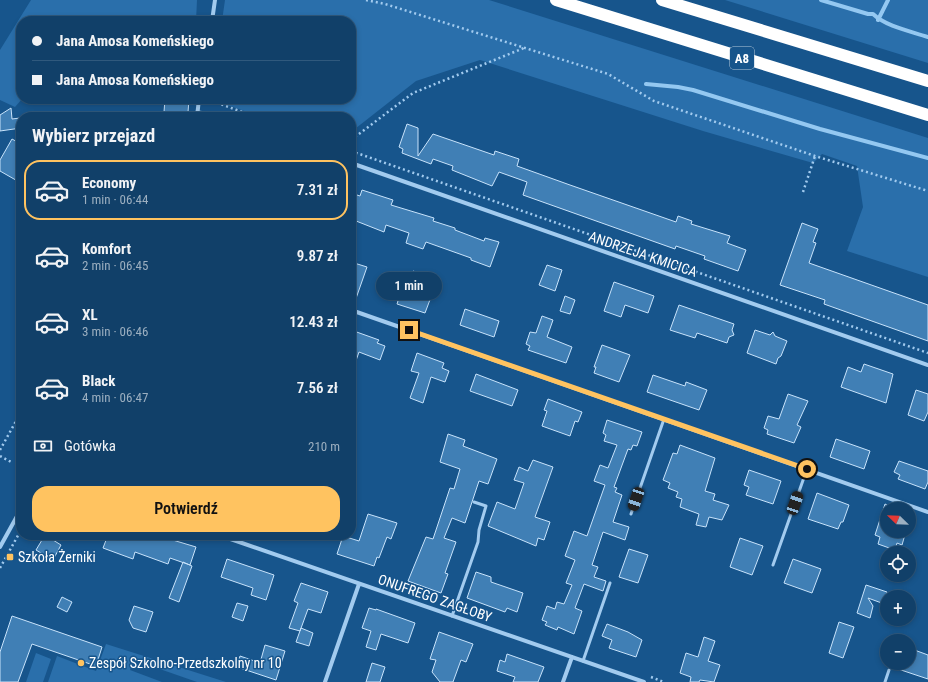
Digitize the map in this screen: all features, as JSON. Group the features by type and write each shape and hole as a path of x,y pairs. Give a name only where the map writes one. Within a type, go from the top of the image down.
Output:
{"highway":[{"name":"A8","path":"556,0 928,115"},
{"name":"A8","path":"662,0 928,81"}],"street":[{"path":"213,16 215,0"},
{"name":"ANDRZEJA KMICICA","path":"356,165 928,365"},
{"path":"356,312 928,512"},
{"path":"0,547 16,518"},
{"name":"ONUFREGO ZAGŁOBY","path":"233,540 644,682"},
{"path":"325,682 359,584"},
{"path":"564,682 572,657"}],"lane":[{"path":"631,514 664,419"},
{"path":"773,565 807,469"},
{"path":"452,616 478,542 479,530 486,506 474,502"},
{"path":"584,661 610,583"},
{"path":"885,682 889,670"}],"path":[{"path":"366,0 608,74 654,101 815,156 928,191"},
{"path":"356,136 413,93 524,48"},
{"path":"220,104 242,112"},
{"path":"356,153 928,353"},
{"path":"803,192 815,156"},
{"path":"0,450 16,421"},
{"path":"0,456 13,463"},
{"path":"0,568 16,539"}],"shaded area":[{"path":"31,0 197,0 196,16 21,16"},
{"path":"225,0 489,0 928,138 928,277 847,251 863,207 857,166 822,154 813,163 703,131 480,60 416,81 356,128 356,112 247,112 224,104 356,104 356,16 223,16"},
{"path":"725,0 928,0 928,63"},
{"path":"16,24 16,104 18,104 15,107 0,100 0,50"},
{"path":"106,644 226,682 197,682 134,660 130,670 162,682 48,682 57,656 96,671"},
{"path":"36,653 51,659 43,682 26,682"}],"building":[{"path":"165,104 189,104 188,112 164,112"},
{"path":"11,108 12,119 16,118 16,129 0,131 0,115"},
{"path":"407,124 418,128 418,156 433,134 494,155 495,151 519,159 517,166 676,222 678,216 692,221 691,224 730,236 727,243 746,250 738,271 704,259 705,256 676,246 675,249 523,195 527,182 499,172 492,186 452,170 453,166 433,159 431,164 402,153 403,149 399,147"},
{"path":"12,139 16,141 16,180 0,171 0,160"},
{"path":"362,190 393,200 391,205 434,218 433,221 455,228 455,230 484,241 485,238 499,242 490,267 471,260 471,258 426,242 423,249 406,243 409,233 386,225 384,232 356,221 356,195 360,196"},
{"path":"802,223 818,229 813,242 816,243 809,263 928,305 928,341 824,304 825,300 780,285"},
{"path":"356,264 367,267 356,298"},
{"path":"547,265 562,270 555,291 539,285"},
{"path":"413,271 429,276 423,294 431,297 425,313 397,304 398,301 391,298 396,284 407,289"},
{"path":"614,282 654,296 648,313 625,305 621,317 604,311"},
{"path":"565,296 575,300 570,314 560,311"},
{"path":"679,305 734,324 732,330 734,335 729,337 727,343 697,333 695,338 670,330"},
{"path":"465,309 499,321 494,337 460,325"},
{"path":"542,316 553,320 547,337 572,347 566,363 528,350 530,346 526,344 530,332 536,333"},
{"path":"755,330 770,335 773,332 775,336 787,341 776,364 747,353"},
{"path":"356,332 379,340 377,343 385,346 380,360 359,352 356,361"},
{"path":"602,345 630,355 619,382 594,373 596,367 594,367"},
{"path":"417,353 444,363 442,368 449,371 445,382 431,377 423,403 410,398 419,373 411,371"},
{"path":"864,364 893,374 886,403 841,387 848,367 861,372"},
{"path":"476,374 518,390 512,406 470,391"},
{"path":"653,375 685,386 686,382 707,390 699,410 647,392"},
{"path":"916,390 928,394 928,412 924,421 908,415"},
{"path":"788,394 808,401 797,425 801,427 794,443 767,434 768,430 764,428 768,416 779,419"},
{"path":"548,399 582,412 578,422 575,421 570,436 542,426 547,411 544,410"},
{"path":"607,420 642,432 637,446 633,445 631,450 628,449 614,487 617,488 615,492 622,495 613,522 629,527 625,540 603,532 592,565 598,567 594,577 606,581 603,591 584,584 575,608 582,611 574,634 558,627 557,630 545,625 547,622 542,620 547,606 555,609 557,602 564,604 572,585 566,583 575,560 565,556 574,531 587,536 605,485 594,481 600,465 608,468 617,445 604,441 606,435 603,433"},
{"path":"448,434 465,440 463,446 497,459 488,484 479,481 465,523 452,518 444,538 456,542 445,573 448,574 441,593 408,581 426,537 433,539 450,488 454,489 460,469 440,462"},
{"path":"836,439 870,451 864,469 830,457"},
{"path":"680,445 715,458 705,491 715,494 713,500 729,505 722,520 709,517 706,527 696,525 699,514 680,507 682,499 676,497 678,492 668,488 670,483 663,480 673,453 677,454"},
{"path":"533,460 553,467 535,517 550,522 544,540 538,538 536,546 488,526 497,502 515,509 524,483 514,480 519,467 528,471"},
{"path":"899,461 928,471 928,482 925,489 898,479 900,475 894,472"},
{"path":"749,470 781,481 773,504 746,495 749,487 744,485"},
{"path":"817,493 849,505 843,522 841,522 838,529 808,519"},
{"path":"368,514 397,523 391,539 387,537 379,558 377,557 374,566 337,554 342,540 359,541"},
{"path":"880,520 880,537 875,535"},
{"path":"880,537 904,538 902,545 897,543 896,546 884,546 878,544"},
{"path":"740,538 763,546 752,575 730,567"},
{"path":"42,540 53,540 61,545 53,560 36,550"},
{"path":"106,540 173,540 196,547 190,565 170,558 168,564 135,552 133,559 103,548"},
{"path":"629,549 648,555 638,583 619,577"},
{"path":"227,559 274,575 266,600 251,595 253,588 221,577"},
{"path":"793,559 821,569 812,593 784,583"},
{"path":"183,562 192,566 179,602 169,598"},
{"path":"476,572 491,577 491,582 523,593 517,612 507,608 505,612 467,598"},
{"path":"301,583 328,592 321,613 308,609 300,631 289,628 298,603 294,601"},
{"path":"866,585 881,590 880,602 868,598 873,606 870,618 857,613"},
{"path":"62,597 72,602 67,612 57,607"},
{"path":"237,603 248,606 243,621 232,617"},
{"path":"134,606 153,612 146,632 133,628 129,620"},
{"path":"369,608 376,609 415,623 408,643 381,634 376,650 366,647 371,631 362,628"},
{"path":"12,616 102,647 96,666 32,644 18,682 0,682 0,652"},
{"path":"839,622 854,627 843,658 829,653"},
{"path":"607,624 628,632 642,640 636,657 609,648 612,640 602,636"},
{"path":"301,628 313,633 309,646 296,642"},
{"path":"439,632 473,644 466,662 461,660 453,682 440,682 432,672 436,660 430,659"},
{"path":"704,637 715,641 708,661 720,665 714,682 700,680 699,682 690,682 691,677 680,673 686,653 698,657"},
{"path":"265,645 285,651 276,680 237,667 240,656 260,663"},
{"path":"916,651 928,655 928,679 901,670 916,670"},
{"path":"507,654 544,667 538,682 513,682 515,677 497,671 500,660 505,662"},
{"path":"372,663 385,667 380,682 366,682"}],"waterway":[{"path":"821,0 868,14 873,14 885,22 906,31 928,37"},
{"path":"878,20 888,0"},
{"path":"646,84 693,90 820,129 928,158"}],"place":[{"name":"Szkoła Żerniki","path":"10,557"},
{"name":"Zespół Szkolno-Przedszkolny nr 10","path":"81,663"}],"route":[{"path":"409,330 807,469"}]}
